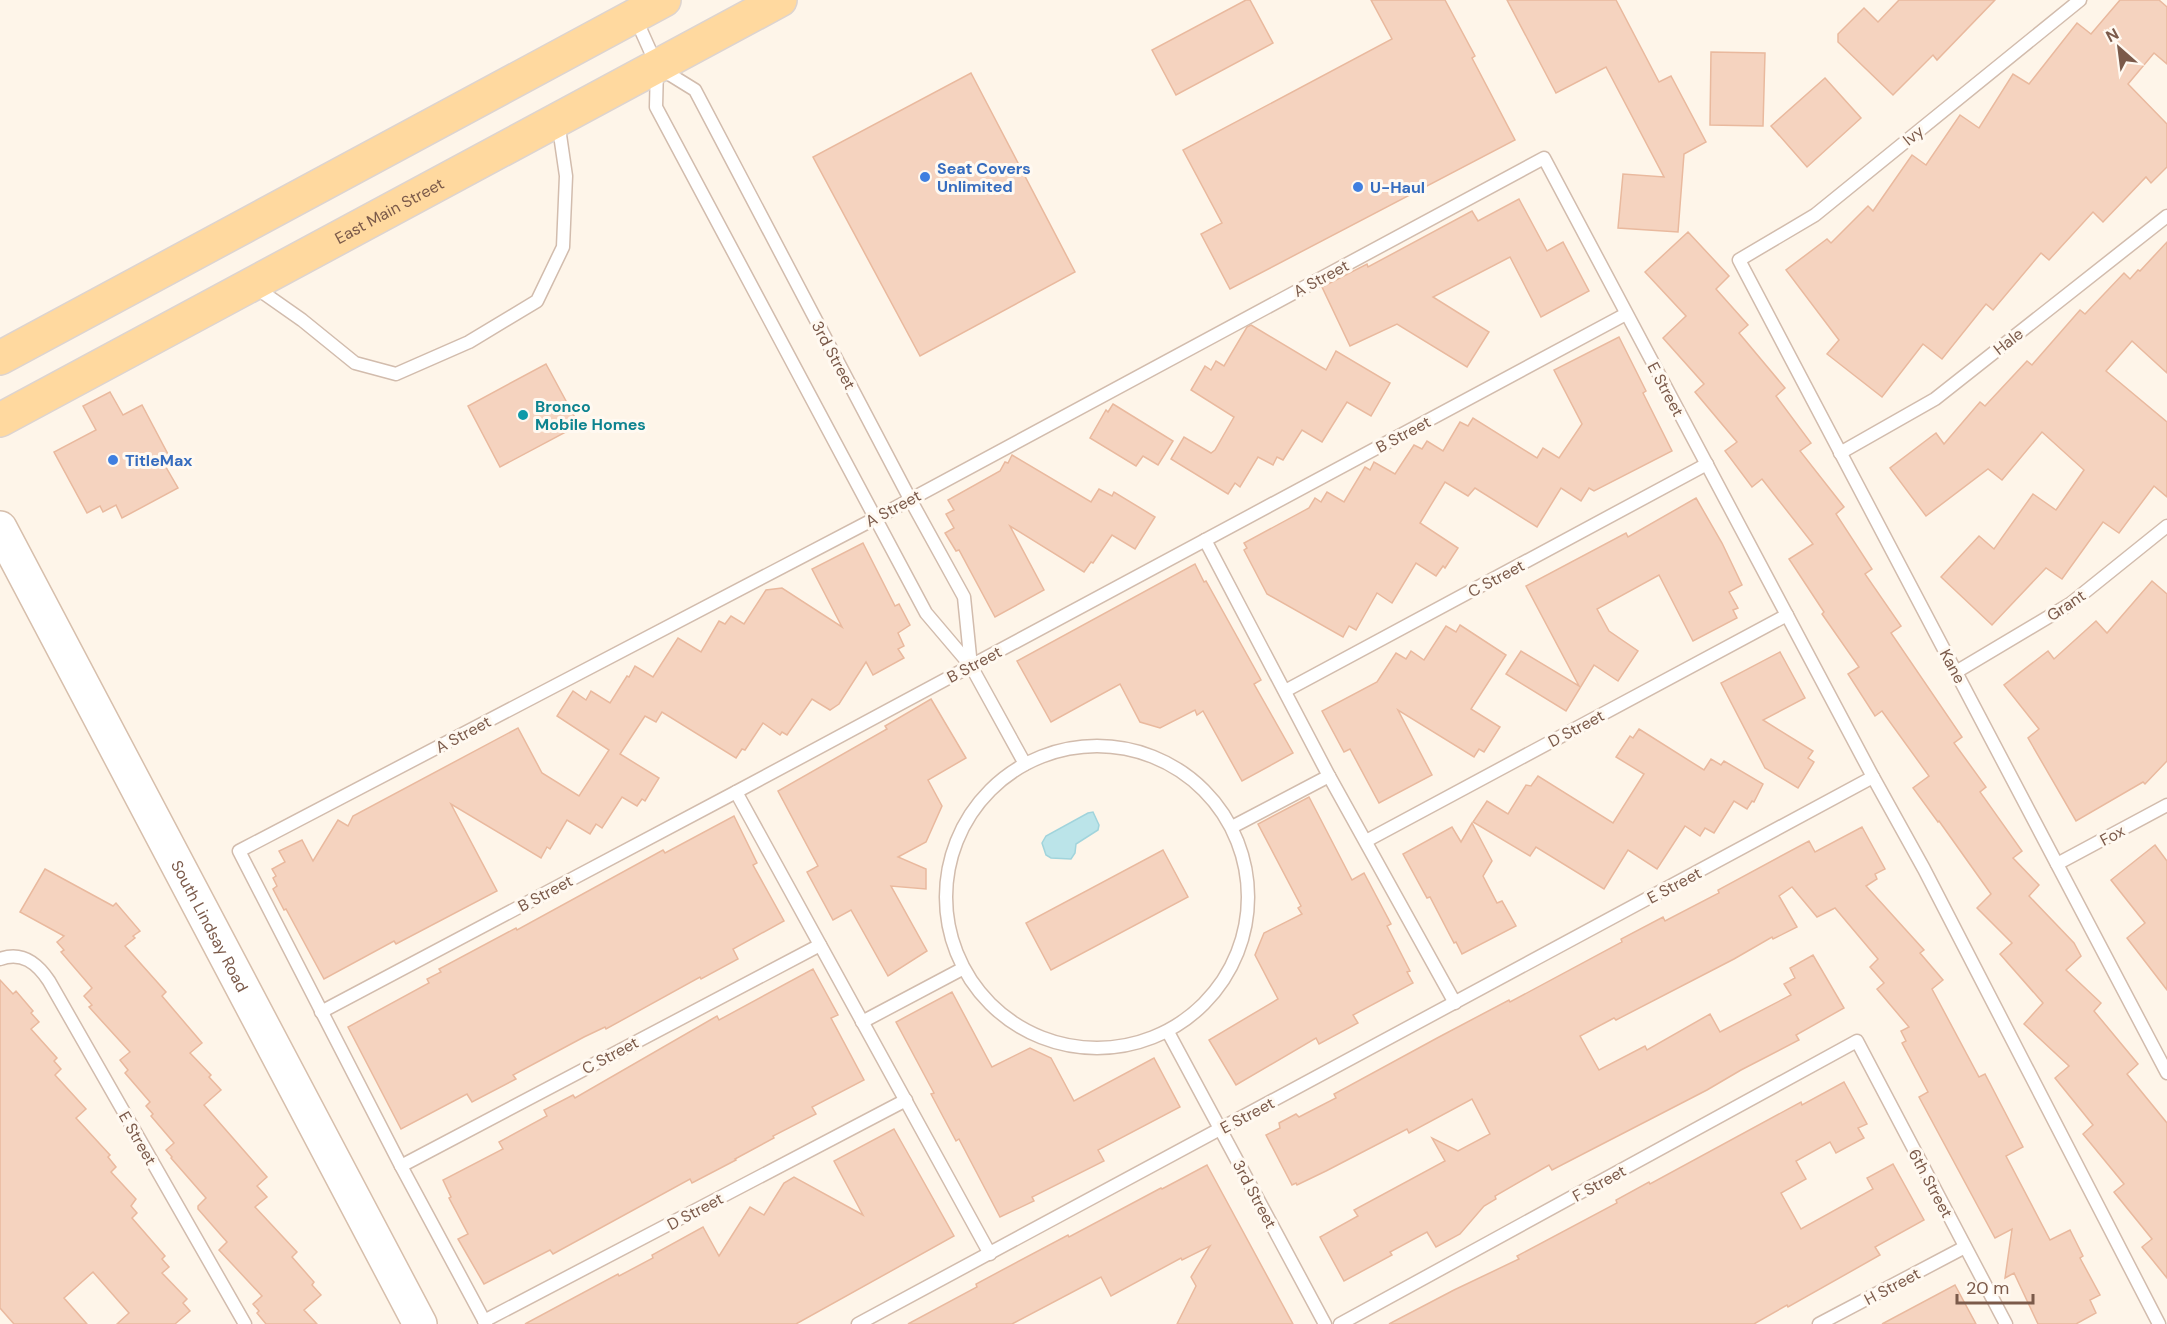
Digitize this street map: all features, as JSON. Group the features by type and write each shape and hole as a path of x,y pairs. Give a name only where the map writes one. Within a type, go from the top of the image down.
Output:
{"main road":[{"path":"0,358 664,0"},
{"name":"East Main Street","path":"0,420 780,0"},
{"name":"South Lindsay Road","path":"0,528 420,1324"}],"lane":[{"name":"Ivy","path":"1739,260 1815,215 2080,0"},
{"name":"3rd Street","path":"635,16 657,66 656,107 926,613 972,666 1025,764"},
{"name":"3rd Street","path":"657,66 694,90 964,597 972,666"},
{"path":"252,284 302,320 355,363 396,374 469,342 537,301 563,247 566,176 558,120"},
{"name":"A Street","path":"321,1012 239,851 876,518 1544,158"},
{"name":"E Street","path":"858,1324 1873,777 1544,158"},
{"name":"Hale","path":"1840,453 1935,399 2167,216"},
{"name":"Kane","path":"1739,260 2167,1073"},
{"name":"B Street","path":"321,1012 972,666 1626,314"},
{"name":"C Street","path":"1285,691 1707,464"},
{"name":"Grant","path":"1956,672 2070,604 2167,526"},
{"path":"1205,540 1329,776 1455,1003"},
{"name":"D Street","path":"1366,841 1787,615"},
{"path":"1118,747 1164,761 1204,788 1232,827 1248,872 1248,919 1234,965 1206,1003 1168,1032 1123,1047 1076,1048 1030,1034 991,1007 963,969 947,924 946,877 960,832 987,793 1025,764 1070,748 1118,747"},
{"path":"1232,827 1329,776"},
{"path":"1873,777 1924,869 2159,1324"},
{"path":"736,792 990,1254"},
{"name":"Fox","path":"2057,864 2167,805"},
{"name":"C Street","path":"401,1166 820,945"},
{"name":"E Street","path":"0,959 9,956 25,957 39,967 49,981 245,1324"},
{"path":"862,1022 963,969"},
{"path":"321,1012 485,1323"},
{"name":"3rd Street","path":"1168,1032 1325,1324"},
{"name":"6th Street","path":"1857,1041 2006,1324"},
{"name":"F Street","path":"1340,1324 1857,1041"},
{"name":"D Street","path":"485,1323 906,1100"},
{"name":"H Street","path":"1819,1324 1965,1247"}],"water":[{"path":"1093,812 1099,825 1098,830 1076,844 1075,853 1071,859 1051,858 1046,855 1042,843 1046,836"}],"building":[{"path":"1246,0 1250,0 1273,43 1176,95 1152,50"},
{"path":"1371,0 1445,0 1515,140 1230,289 1201,234 1222,223 1183,150 1392,39"},
{"path":"1507,0 1616,0 1659,82 1671,76 1706,142 1684,154 1678,232 1618,228 1623,174 1664,177 1606,67 1556,93"},
{"path":"1899,0 1995,0 1937,60 1933,55 1893,95 1838,42 1838,34 1864,8 1878,22"},
{"path":"2120,0 2159,0 2167,7 2167,64 2154,53 2128,84 2167,124 2167,167 2151,183 2146,177 2103,222 2093,212 2049,260 2041,253 1993,310 1986,304 1942,359 1923,344 1882,397 1827,354 1839,340 1786,270 1827,239 1831,243 1868,206 1873,211 1912,155 1926,165 1960,115 1979,128 2013,74 2029,84 2077,23 2091,34"},
{"path":"1711,52 1765,53 1763,126 1710,125"},
{"name":"Seat Covers Unlimited","path":"971,73 1075,272 920,356 813,157"},
{"path":"1825,78 1861,118 1807,167 1771,126"},
{"path":"1519,199 1547,251 1563,242 1589,291 1541,317 1510,257 1433,297 1489,332 1467,367 1397,324 1350,346 1322,287 1367,264 1368,267 1472,211 1478,221"},
{"path":"1688,232 1729,276 1716,289 1748,325 1739,333 1785,388 1776,396 1811,443 1800,451 1844,507 1836,514 1872,569 1865,574 1901,626 1891,633 1962,737 1954,743 1986,787 1980,792 2022,851 2013,858 2039,885 2029,896 2074,943 2081,956 2066,970 2101,1003 2094,1011 2138,1064 2127,1074 2167,1123 2167,1278 2142,1247 2152,1239 2114,1192 2124,1184 2083,1134 2093,1125 2055,1078 2069,1066 2024,1024 2043,1003 2000,954 2012,943 1977,908 1991,894 1913,788 1929,776 1882,711 1875,716 1848,674 1859,667 1822,614 1824,612 1789,559 1813,544 1762,479 1752,487 1725,451 1737,442 1695,392 1704,384 1663,338 1686,316 1645,272"},
{"path":"2167,242 2167,373 2132,341 2106,371 2167,422 2167,497 2154,486 2119,533 2103,522 2062,579 2046,568 1992,625 1941,577 1979,536 1994,549 2033,494 2056,510 2084,470 2042,432 2002,480 1988,469 1926,516 1890,468 1936,433 1944,444 1980,402 1985,406 2027,361 2032,365 2080,310 2085,314 2124,273 2130,279"},
{"path":"1251,325 1326,370 1336,351 1390,383 1371,416 1347,402 1322,442 1302,430 1283,460 1277,457 1273,465 1258,457 1240,487 1235,483 1228,494 1171,459 1184,437 1211,453 1215,450 1234,417 1191,390 1205,366 1211,370 1216,361 1224,366 1247,327"},
{"path":"1619,337 1646,391 1643,393 1672,451 1594,491 1589,488 1581,501 1561,488 1537,527 1475,488 1468,496 1445,482 1420,523 1458,548 1445,568 1443,566 1436,576 1416,563 1392,603 1377,593 1356,630 1349,626 1343,637 1267,594 1244,550 1247,548 1244,543 1309,508 1315,498 1321,502 1327,492 1344,502 1365,467 1370,470 1374,462 1395,474 1414,445 1422,449 1427,441 1443,451 1460,422 1468,426 1473,418 1537,458 1543,448 1559,458 1582,424 1554,370"},
{"name":"Bronco Mobile Homes","path":"546,364 579,425 500,467 468,406"},
{"name":"TitleMax","path":"110,392 123,415 142,405 170,458 163,462 178,488 122,518 116,505 103,512 100,506 87,513 54,452 96,430 83,406"},
{"path":"1113,404 1173,441 1158,465 1143,456 1136,466 1090,438 1106,410 1108,412"},
{"path":"1012,455 1091,502 1099,489 1112,496 1114,492 1155,517 1135,549 1112,535 1084,572 1010,526 1044,590 995,617 959,550 956,551 945,533 954,528 946,514 954,510 948,500 1000,471"},
{"path":"1696,498 1722,543 1742,585 1729,592 1738,608 1733,610 1737,618 1693,641 1659,575 1597,609 1609,631 1638,651 1618,681 1594,665 1566,711 1506,674 1521,651 1579,686 1526,586 1626,533 1628,537"},
{"path":"863,543 895,606 899,604 910,625 898,633 904,646 898,649 904,658 873,675 866,662 839,704 830,710 812,699 787,735 782,732 780,735 763,723 745,750 742,749 736,758 662,712 656,722 645,716 620,754 659,778 645,801 642,799 637,806 622,797 602,828 596,824 590,834 567,820 550,849 547,847 541,858 451,804 497,891 396,944 394,941 324,979 273,889 277,886 273,878 276,876 272,869 285,862 279,851 302,840 313,861 338,820 348,826 353,816 518,728 542,773 579,796 609,750 557,716 573,691 586,700 591,691 610,703 635,666 653,677 678,638 701,652 719,621 725,624 731,616 744,624 766,590 782,588 842,627 812,569"},
{"path":"1195,564 1261,680 1254,684 1293,753 1242,781 1203,711 1197,715 1195,710 1160,728 1140,722 1120,684 1051,722 1017,661"},
{"path":"2152,581 2167,594 2167,761 2145,784 2143,782 2076,821 2028,738 2039,729 2004,685 2048,651 2054,659 2096,621 2107,633"},
{"path":"1460,625 1506,655 1471,709 1500,727 1484,752 1479,749 1474,757 1398,710 1432,775 1379,803 1350,749 1344,752 1322,711 1377,682 1396,653 1406,659 1411,651 1424,660 1446,626 1456,632"},
{"path":"1780,652 1805,698 1763,720 1813,751 1808,758 1814,762 1798,788 1765,768 1721,683"},
{"path":"931,699 966,758 928,780 942,806 926,842 898,857 926,869 926,889 891,886 927,951 888,976 851,910 833,920 807,872 818,866 778,791 887,729 885,726"},
{"path":"1639,729 1704,770 1711,759 1721,765 1724,761 1763,784 1754,802 1752,801 1747,809 1734,801 1714,833 1705,828 1700,836 1685,826 1657,869 1628,850 1604,889 1536,847 1530,856 1473,822 1487,801 1508,814 1526,785 1531,786 1538,776 1613,823 1644,774 1616,757 1630,736 1633,738"},
{"path":"1309,797 1352,880 1364,873 1391,924 1387,926 1410,971 1407,972 1413,983 1353,1015 1358,1023 1319,1044 1316,1038 1236,1085 1209,1040 1278,999 1255,955 1264,933 1302,914 1298,908 1301,906 1258,824"},
{"path":"734,816 757,863 753,865 784,921 733,949 738,959 513,1075 516,1079 472,1102 467,1094 401,1129 348,1027 429,983 427,979 441,972 439,969 516,928 517,930 663,850 665,853"},
{"path":"1472,823 1492,861 1483,876 1497,903 1502,901 1516,926 1462,954 1403,854 1452,827 1461,842"},
{"path":"1862,827 1885,869 1875,874 1877,879 1866,886 1924,950 1920,953 1943,980 1932,989 1979,1077 1985,1074 2023,1147 2006,1156 2050,1240 2070,1230 2083,1256 2080,1258 2100,1295 2090,1300 2096,1313 2076,1324 2038,1324 2014,1273 2005,1278 2012,1229 1995,1238 1919,1097 1928,1092 1902,1043 1906,1041 1901,1031 1909,1027 1877,989 1884,983 1870,967 1878,959 1835,908 1817,917 1792,887 1779,896 1797,927 1773,939 1772,937 1616,1020 1614,1018 1580,1036 1599,1070 1645,1046 1647,1050 1710,1014 1720,1032 1791,995 1784,984 1795,978 1790,968 1813,955 1844,1008 1796,1035 1799,1040 1707,1090 1552,1170 1549,1165 1495,1196 1496,1199 1484,1206 1460,1234 1436,1247 1427,1232 1390,1252 1392,1255 1344,1281 1320,1237 1358,1216 1354,1210 1445,1161 1432,1138 1458,1151 1490,1134 1472,1099 1409,1133 1407,1129 1326,1171 1297,1185 1296,1183 1292,1185 1266,1135 1280,1128 1279,1123 1296,1114 1299,1117 1336,1098 1334,1094 1622,942 1621,939 1663,917 1665,921 1719,893 1718,890 1809,841 1815,852"},
{"path":"2155,845 2167,861 2167,990 2127,938 2145,923 2111,880"},
{"path":"1163,850 1188,897 1051,970 1026,923"},
{"path":"45,869 113,906 116,903 140,931 125,946 166,992 162,996 202,1043 190,1053 211,1075 209,1077 221,1090 204,1105 267,1177 257,1186 267,1197 255,1207 297,1252 292,1257 314,1282 312,1285 321,1295 304,1310 317,1324 266,1324 253,1304 262,1296 219,1250 227,1242 198,1209 206,1198 166,1150 174,1143 151,1116 153,1114 146,1106 150,1102 125,1073 128,1070 120,1060 130,1052 89,1007 92,1005 84,996 92,988 61,952 64,950 57,942 64,936 20,912"},
{"path":"813,969 838,1015 831,1018 864,1080 812,1107 816,1114 773,1136 774,1138 736,1160 692,1183 690,1179 553,1254 550,1250 484,1284 458,1239 468,1234 449,1198 451,1197 443,1180 503,1149 499,1142 547,1116 544,1110 573,1095 575,1098 717,1016 719,1020"},
{"path":"0,980 13,994 16,991 33,1011 31,1013 39,1022 31,1029 57,1058 54,1061 61,1069 55,1075 86,1109 76,1118 110,1155 108,1157 116,1167 111,1172 136,1199 131,1206 137,1213 132,1218 165,1256 162,1259 169,1267 162,1273 187,1299 183,1303 190,1311 175,1324 117,1324 129,1313 93,1272 64,1298 87,1324 14,1324 0,1308"},
{"path":"952,992 992,1067 1030,1048 1051,1058 1074,1101 1154,1058 1180,1107 1098,1150 1104,1161 1032,1197 1034,1201 1000,1217 959,1139 956,1141 931,1094 934,1093 896,1022"},
{"path":"1844,1082 1867,1124 1858,1128 1864,1138 1836,1153 1830,1142 1796,1161 1806,1179 1781,1193 1801,1229 1873,1189 1867,1178 1893,1164 1924,1220 1875,1247 1880,1255 1788,1307 1787,1305 1754,1324 1389,1324 1519,1259 1517,1256 1617,1203 1616,1200 1649,1182 1650,1184 1801,1102 1802,1105"},
{"path":"894,1129 954,1236 796,1324 525,1324 618,1274 619,1276 653,1258 652,1255 703,1227 719,1256 750,1207 764,1215 784,1183 794,1177 863,1215 834,1161"},
{"path":"1207,1165 1293,1324 1177,1324 1196,1286 1191,1277 1210,1246 1182,1260 1181,1258 1111,1296 1101,1277 1012,1324 908,1324 977,1287 976,1284 1068,1235 1069,1237"},
{"path":"1955,1285 1976,1324 1882,1324"}],"place":[{"name":"Seat Covers Unlimited","path":"925,177"},
{"name":"U-Haul","path":"1358,187"},
{"name":"Bronco Mobile Homes","path":"523,415"},
{"name":"TitleMax","path":"113,460"}]}
